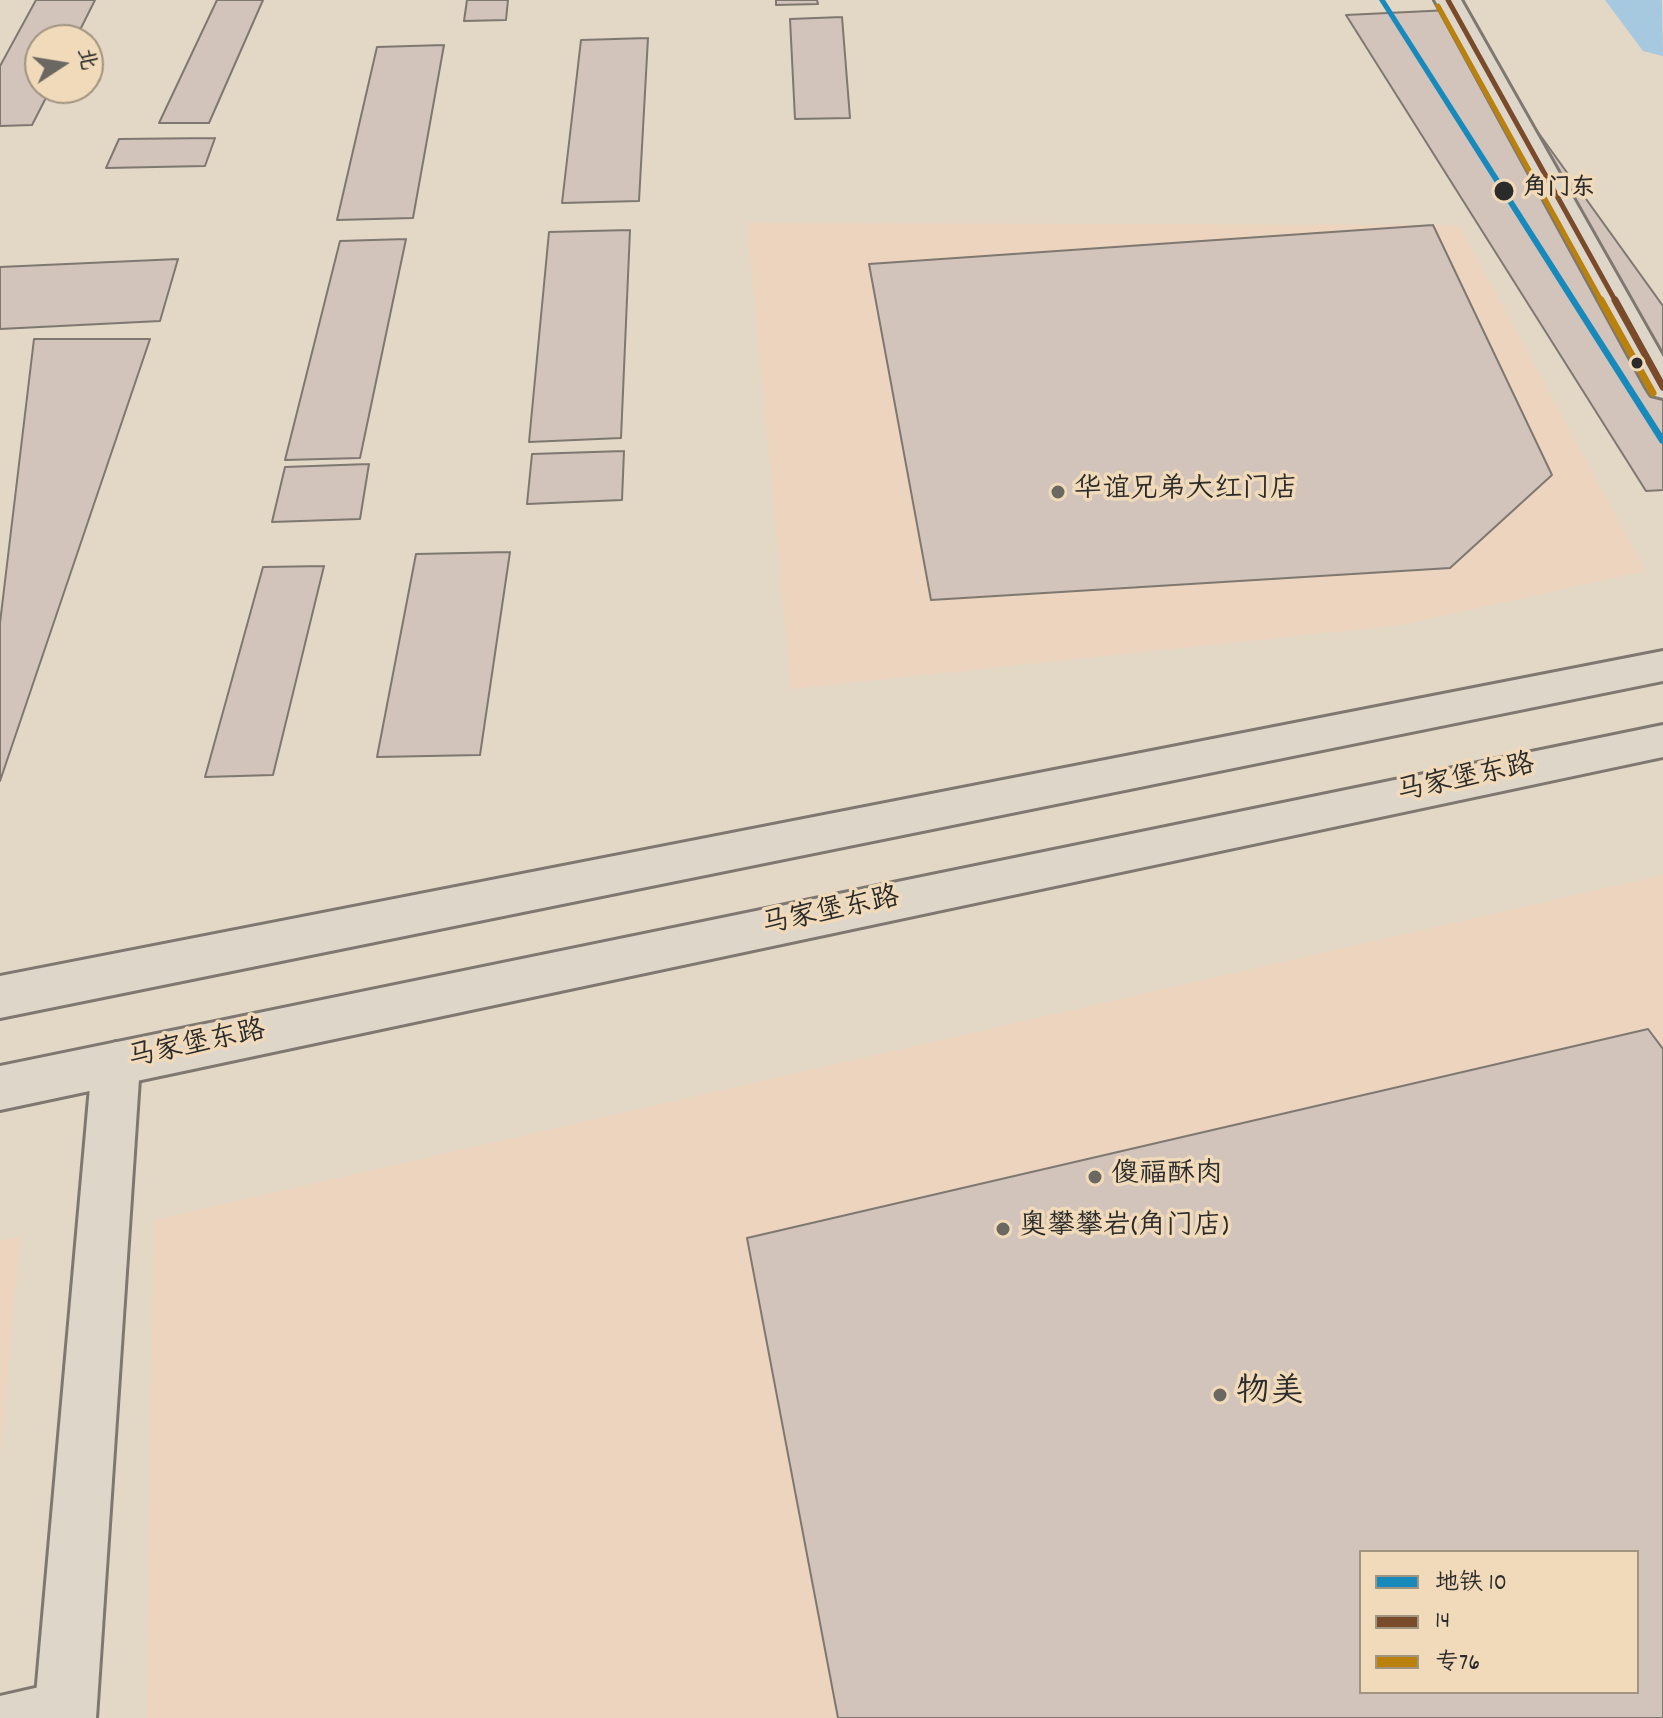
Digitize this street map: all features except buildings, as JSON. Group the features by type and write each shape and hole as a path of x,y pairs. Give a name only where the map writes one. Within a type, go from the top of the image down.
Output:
{"main road":[{"path":"1448,0 1663,387"},
{"path":"0,997 1663,666"},
{"name":"马家堡东路","path":"0,1088 1663,741"},
{"path":"66,1709 116,1064"}],"lane":[{"path":"0,1714 66,1709"}],"shaded area":[{"path":"747,223 1459,225 1646,571 1402,625 791,689"},
{"path":"1663,875 1663,1718 146,1718 154,1220"},
{"path":"20,1237 0,1456 0,1241"}],"waterway":[{"path":"1633,0 1663,39"}],"metro line":[{"name":"10","path":"1382,0 1663,441"}],"transit line":[{"name":"14","path":"1448,0 1663,387"},
{"name":"专76","path":"1438,6 1653,393"}],"place":[{"name":"角门东","path":"1504,191"},
{"name":"华谊兄弟大红门店","path":"1058,492"},
{"name":"傻福酥肉","path":"1095,1177"},
{"name":"奥攀攀岩(角门店)","path":"1003,1229"},
{"name":"物美","path":"1220,1395"}]}
